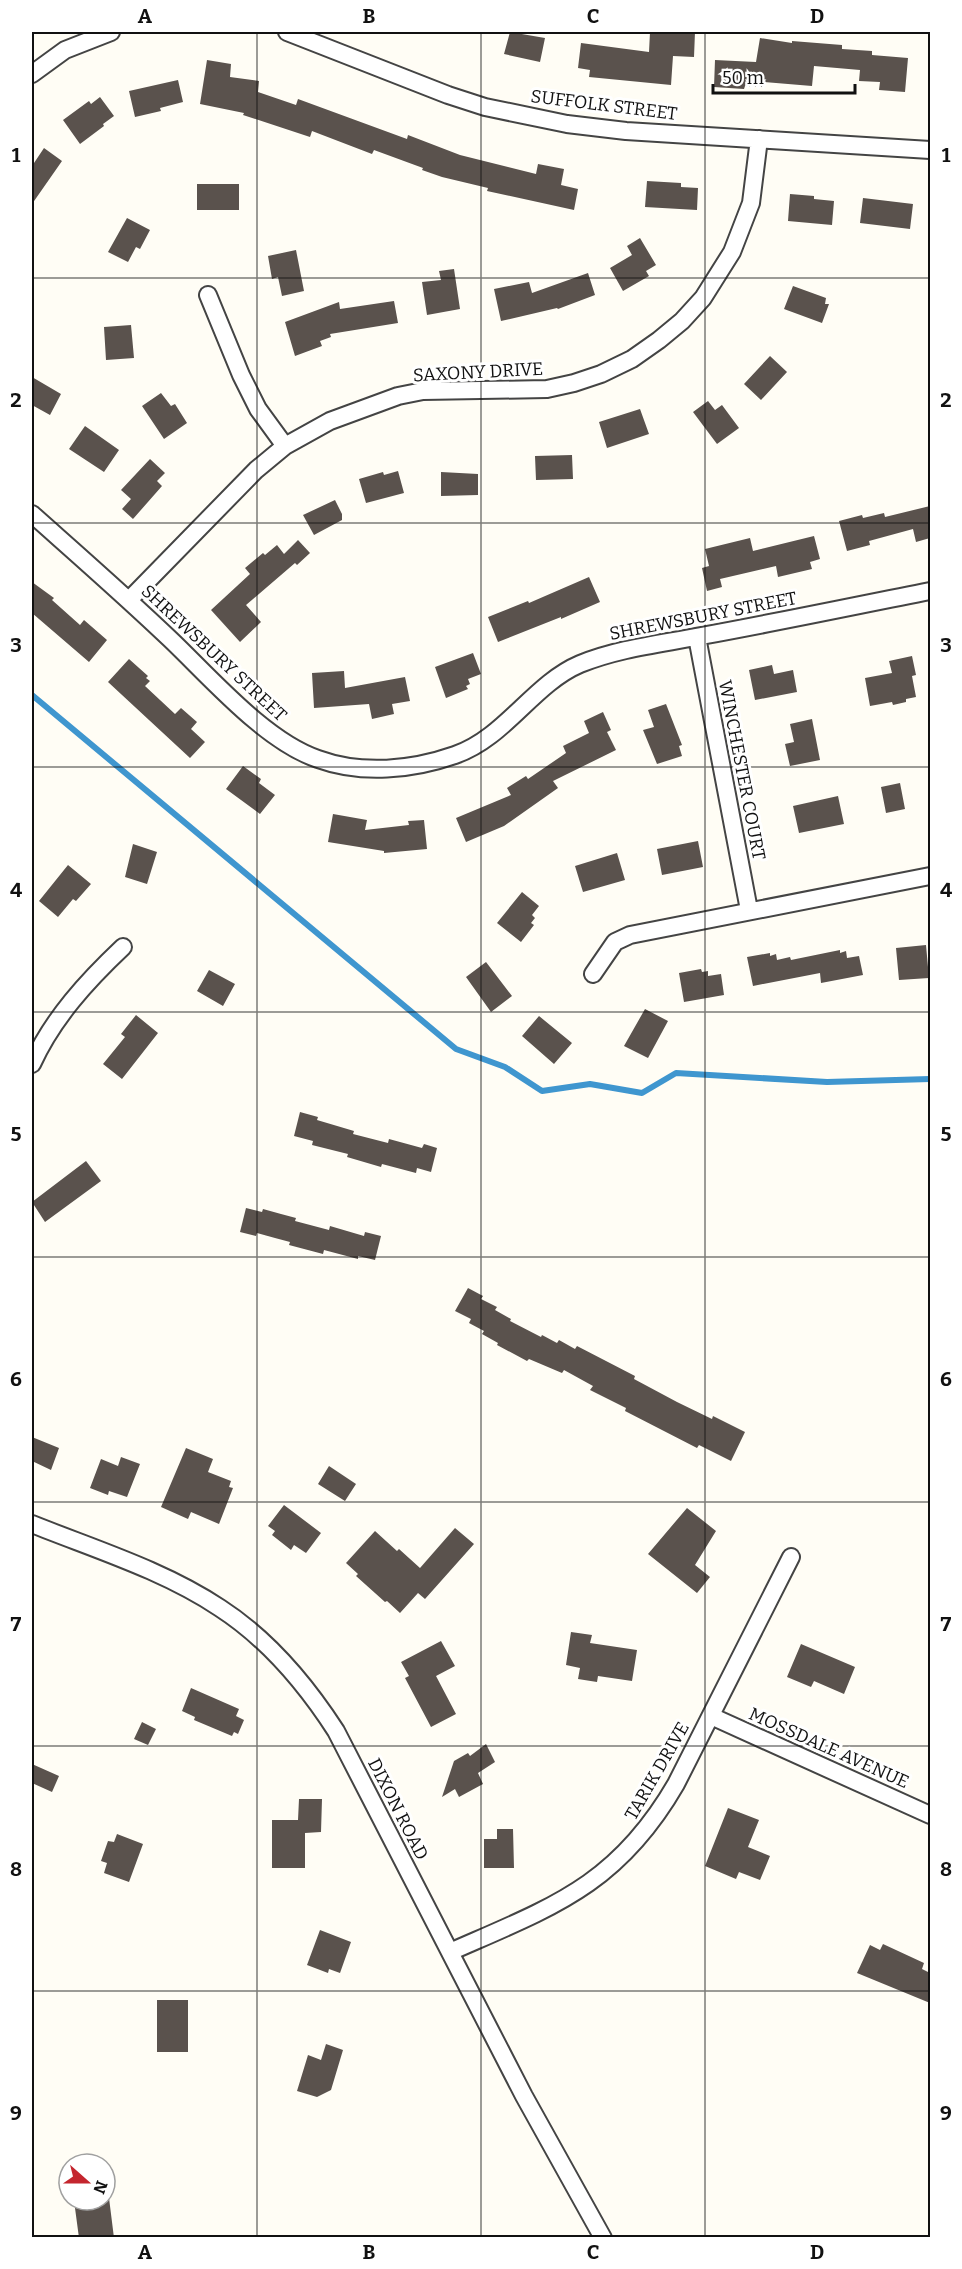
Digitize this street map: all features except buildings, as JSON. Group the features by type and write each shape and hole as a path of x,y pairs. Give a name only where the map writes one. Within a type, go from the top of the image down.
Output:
{"street":[{"path":"32,74 91,35 111,32"},
{"name":"SUFFOLK STREET","path":"287,32 448,96 485,107 556,122 596,128 930,150"},
{"name":"SAXONY DRIVE","path":"129,600 256,470 285,446 330,421 398,396 423,391 546,389 602,374 632,359 682,321 703,298 732,252 751,203 759,139"},
{"path":"208,295 241,375 258,409 285,446"},
{"name":"SHREWSBURY STREET","path":"32,514 129,600 255,720 279,739 319,760 368,769 405,768 458,754 482,742 558,677 577,665 627,649 930,591"},
{"name":"WINCHESTER COURT","path":"697,637 749,910"},
{"path":"593,974 615,942 630,935 930,876"},
{"path":"32,1064 42,1040 68,1006 95,974 123,947"},
{"name":"DIXON ROAD","path":"32,1524 186,1588 219,1607 266,1643 320,1705 336,1731 524,2096 603,2238"},
{"name":"TARIK DRIVE","path":"450,1952 559,1903 585,1888 637,1842 660,1812 791,1557"},
{"name":"MOSSDALE AVENUE","path":"711,1716 930,1815"}],"waterway":[{"path":"32,695 456,1049 505,1067 542,1091 590,1084 642,1093 676,1073 827,1082 930,1079"}]}
